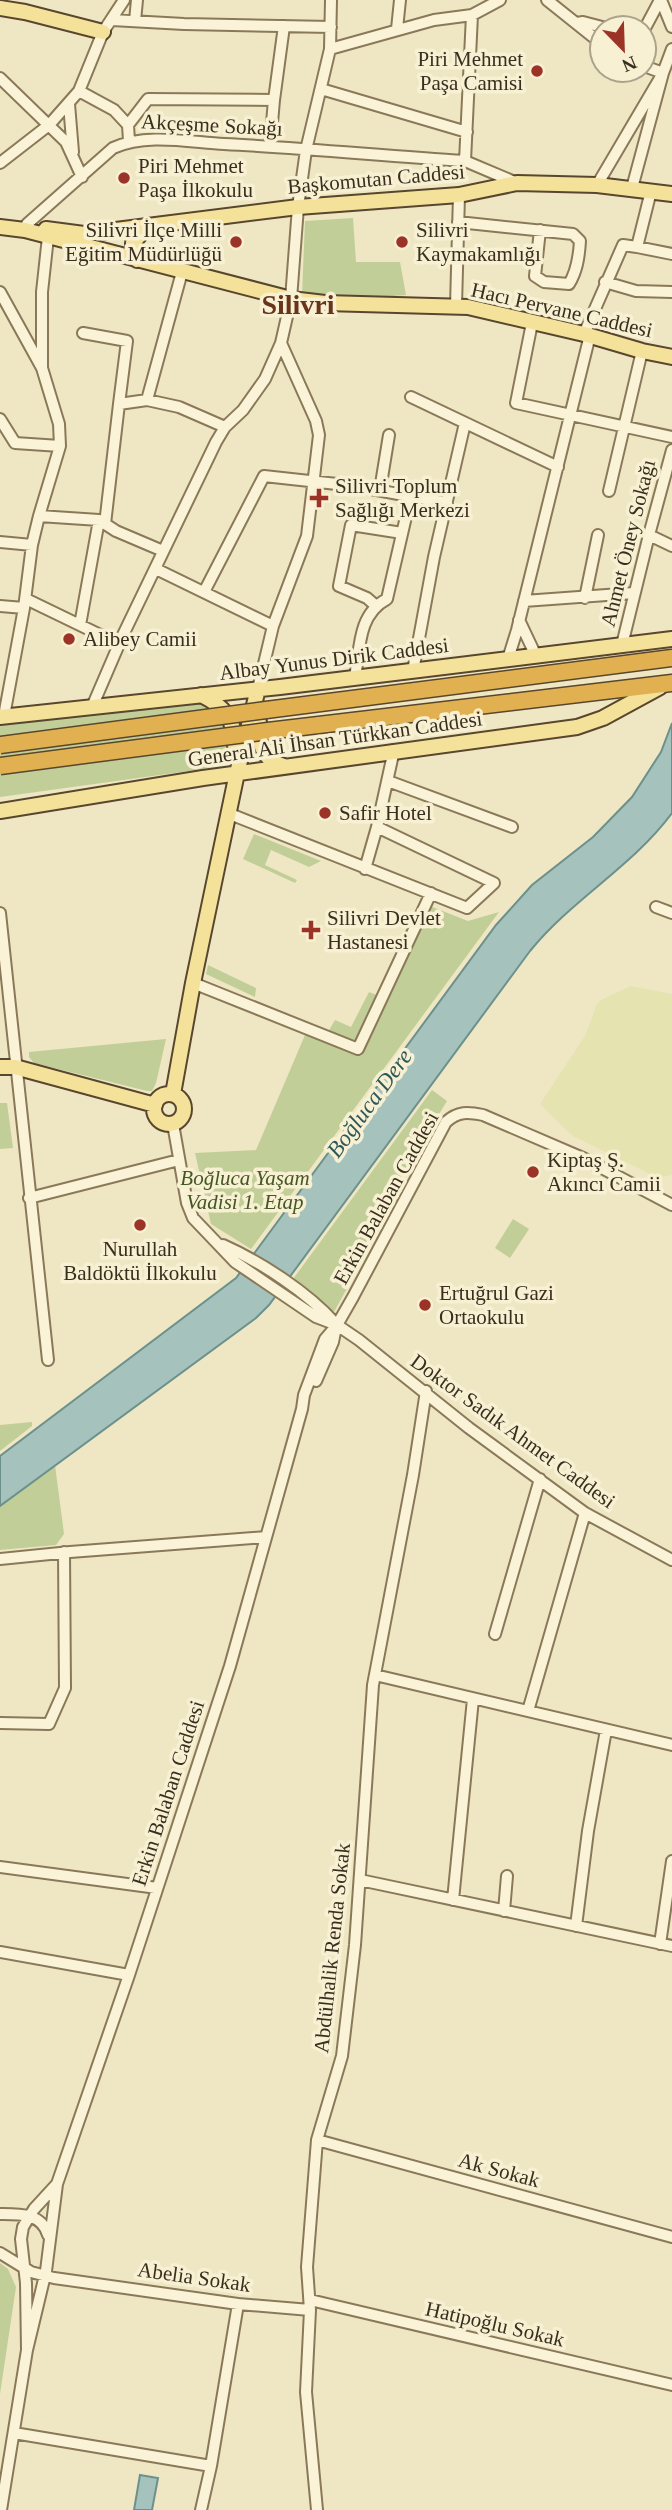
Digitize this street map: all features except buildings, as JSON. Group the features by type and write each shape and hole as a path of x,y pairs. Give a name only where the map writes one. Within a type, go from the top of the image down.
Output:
{"highway":[{"path":"0,745 672,658"},
{"path":"0,766 670,683"}],"main road":[{"path":"0,8 107,26"},
{"name":"Başkomutan Caddesi","path":"26,227 84,234 298,208 459,195 517,183 632,188 672,194"},
{"path":"0,221 26,227"},
{"path":"137,260 133,243 147,226"},
{"path":"0,227 26,227"},
{"name":"Hacı Pervane Caddesi","path":"26,227 70,243 291,299 325,303 456,306 587,334 672,357"},
{"path":"113,230 123,242 121,248 113,254"},
{"path":"622,645 646,634 672,631"},
{"name":"Albay Yunus Dirik Caddesi","path":"2,716 258,690 672,639"},
{"name":"General Ali İhsan Türkkan Caddesi","path":"0,811 394,750 577,727 603,718 670,683"},
{"path":"279,687 261,706 259,727 266,757 273,763 285,766"},
{"path":"173,1094 237,773 258,690"},
{"path":"201,695 224,708 235,740 235,755 228,767 203,778"},
{"path":"203,778 218,784 225,793 230,814"},
{"path":"0,1067 15,1067 155,1105"},
{"path":"173,1094 181,1098 185,1111 181,1119 168,1124 158,1120 154,1110 162,1096 173,1094"}],"street":[{"path":"0,163 49,125 79,91 107,26 124,0"},
{"path":"135,21 137,0"},
{"path":"92,707 163,551 225,427 243,410 265,379 281,343 291,299 298,208 306,150 330,49 331,0"},
{"path":"397,29 400,0"},
{"path":"547,0 588,32"},
{"path":"661,0 672,27"},
{"path":"330,49 434,20 472,15 497,1"},
{"path":"465,161 472,15"},
{"path":"107,26 135,21 331,27"},
{"path":"577,23 588,23"},
{"path":"270,146 284,26"},
{"path":"632,188 646,127 672,48"},
{"path":"658,71 663,73"},
{"path":"597,186 663,73"},
{"path":"0,78 66,142 82,177"},
{"path":"321,89 467,132"},
{"path":"79,91 114,110 128,125 129,141"},
{"path":"128,125 148,99 274,100"},
{"path":"68,104 73,155"},
{"name":"Akçeşme Sokağı","path":"26,227 113,148 129,141 270,146 465,161 517,183"},
{"path":"637,247 651,191"},
{"path":"456,306 459,195"},
{"path":"458,222 540,230 573,234 580,241 575,275 569,285 544,282 536,276 540,230"},
{"path":"42,368 42,292 48,237"},
{"path":"508,659 571,414 587,334 605,282 622,245 672,254"},
{"path":"147,400 182,272"},
{"path":"605,282 636,292 672,292"},
{"path":"0,292 42,368 59,424 60,446 38,516 25,604 2,716"},
{"path":"532,323 516,403 672,437"},
{"path":"80,625 102,522 127,341 83,333"},
{"path":"258,690 273,626 307,536 319,435 316,421 281,343"},
{"path":"609,491 642,351"},
{"path":"411,397 558,467"},
{"path":"119,404 147,400 179,407 225,427"},
{"path":"0,419 15,443"},
{"path":"413,671 465,423"},
{"path":"380,490 388,435"},
{"path":"0,445 5,442 60,446"},
{"name":"Ahmet Öney Sokağı","path":"622,645 672,450"},
{"path":"204,592 264,476 380,490 447,503"},
{"path":"355,678 367,614 375,605 387,599 411,495"},
{"path":"38,516 102,522 116,531 163,551"},
{"path":"375,605 340,586 351,525 402,533"},
{"path":"585,598 598,535"},
{"path":"649,535 672,546"},
{"path":"0,542 32,545"},
{"path":"156,569 273,626"},
{"path":"524,601 634,593"},
{"path":"0,606 25,604 80,625 119,644"},
{"path":"520,620 536,656"},
{"path":"365,869 394,750"},
{"path":"388,781 512,827"},
{"path":"230,814 467,908 494,883 377,827"},
{"path":"193,983 358,1049 431,893"},
{"path":"656,907 672,913"},
{"path":"0,913 48,1360"},
{"name":"Erkin Balaban Caddesi","path":"1,2510 27,2350 46,2276 57,2184 230,1666 302,1409 333,1342 337,1325 446,1122 453,1115 467,1112 483,1115 583,1158 672,1205"},
{"path":"29,1198 179,1160 173,1124"},
{"name":"Doktor Sadık Ahmet Caddesi","path":"179,1160 193,1218 215,1241 292,1293 316,1317 337,1325 426,1391 469,1428 585,1513 672,1560"},
{"name":"Abdülhalik Renda Sokak","path":"317,2510 306,2392 310,2305 307,2267 317,2140 342,2056 355,1945 375,1675 426,1391"},
{"path":"495,1634 540,1479"},
{"path":"528,1711 585,1513"},
{"path":"0,1559 266,1537"},
{"path":"0,1723 49,1724 65,1688 64,1552"},
{"path":"375,1675 672,1745"},
{"path":"453,1900 473,1699"},
{"path":"576,1926 588,1831 606,1730"},
{"path":"660,1944 672,1861"},
{"path":"0,1867 157,1888"},
{"path":"504,1911 507,1876"},
{"path":"360,1880 672,1946"},
{"path":"0,1952 129,1975"},
{"name":"Ak Sokak","path":"317,2140 672,2236"},
{"name":"Erkin Balaban Caddesi","path":"27,2350 27,2299 20,2266 23,2227 41,2200 50,2194 57,2184"},
{"path":"0,2213 41,2200"},
{"path":"0,2213 30,2215 44,2225 49,2237"},
{"name":"Abelia Sokak","path":"0,2253 20,2266 46,2276 238,2304 310,2305"},
{"path":"47,2260 49,2268 54,2272 74,2279"},
{"path":"201,2510 238,2304"},
{"name":"Hatipoğlu Sokak","path":"310,2305 672,2385"},
{"path":"14,2433 211,2466"}],"shaded area":[{"path":"631,986 672,994 672,1175 658,1178 573,1136 540,1104 585,1036 597,1004"}],"green space":[{"path":"353,218 356,262 400,262 406,295 337,300 302,296 305,221"},
{"path":"199,702 215,709 226,727 227,750 221,763 211,768 0,797 0,724"},
{"path":"254,834 321,861 309,867 271,850 265,865 297,880 295,883 243,859"},
{"name":"Boğluca Yaşam Vadisi 1. Etap","path":"430,906 468,921 499,912 251,1249 211,1224 195,1153 256,1150 305,1035 361,1056"},
{"path":"208,965 256,988 255,997 206,974"},
{"path":"369,992 377,995 355,1043 328,1032 335,1020 351,1027"},
{"path":"166,1039 152,1091 34,1063 29,1057 29,1052"},
{"path":"432,1090 447,1101 382,1207 390,1210 334,1312 293,1279"},
{"path":"0,1103 7,1103 13,1148 0,1149"},
{"path":"513,1219 529,1229 510,1258 495,1248"},
{"path":"32,1422 32,1426 0,1451 0,1425"},
{"path":"55,1465 64,1534 56,1545 0,1550 0,1506"},
{"path":"0,2263 8,2269 16,2287 0,2394"}],"water":[{"name":"Boğluca Dere","path":"672,723 672,813 656,833 564,915 530,951 269,1305 256,1318 0,1506 0,1456 236,1278 496,925 532,885 593,837 632,797 661,752"},
{"path":"140,2475 158,2478 152,2510 134,2510"}],"place":[{"name":"Piri Mehmet Paşa Camisi","path":"537,71"},
{"name":"Piri Mehmet Paşa İlkokulu","path":"124,178"},
{"name":"Silivri İlçe Milli Eğitim Müdürlüğü","path":"236,242"},
{"name":"Silivri Kaymakamlığı","path":"402,242"},
{"name":"Silivri Toplum Sağlığı Merkezi","path":"319,498"},
{"name":"Alibey Camii","path":"69,639"},
{"name":"Safir Hotel","path":"325,813"},
{"name":"Silivri Devlet Hastanesi","path":"311,930"},
{"name":"Kiptaş Ş. Akıncı Camii","path":"533,1172"},
{"name":"Nurullah Baldöktü İlkokulu","path":"140,1225"},
{"name":"Ertuğrul Gazi Ortaokulu","path":"425,1305"}],"district":[{"name":"Silivri","path":"298,304"}]}
